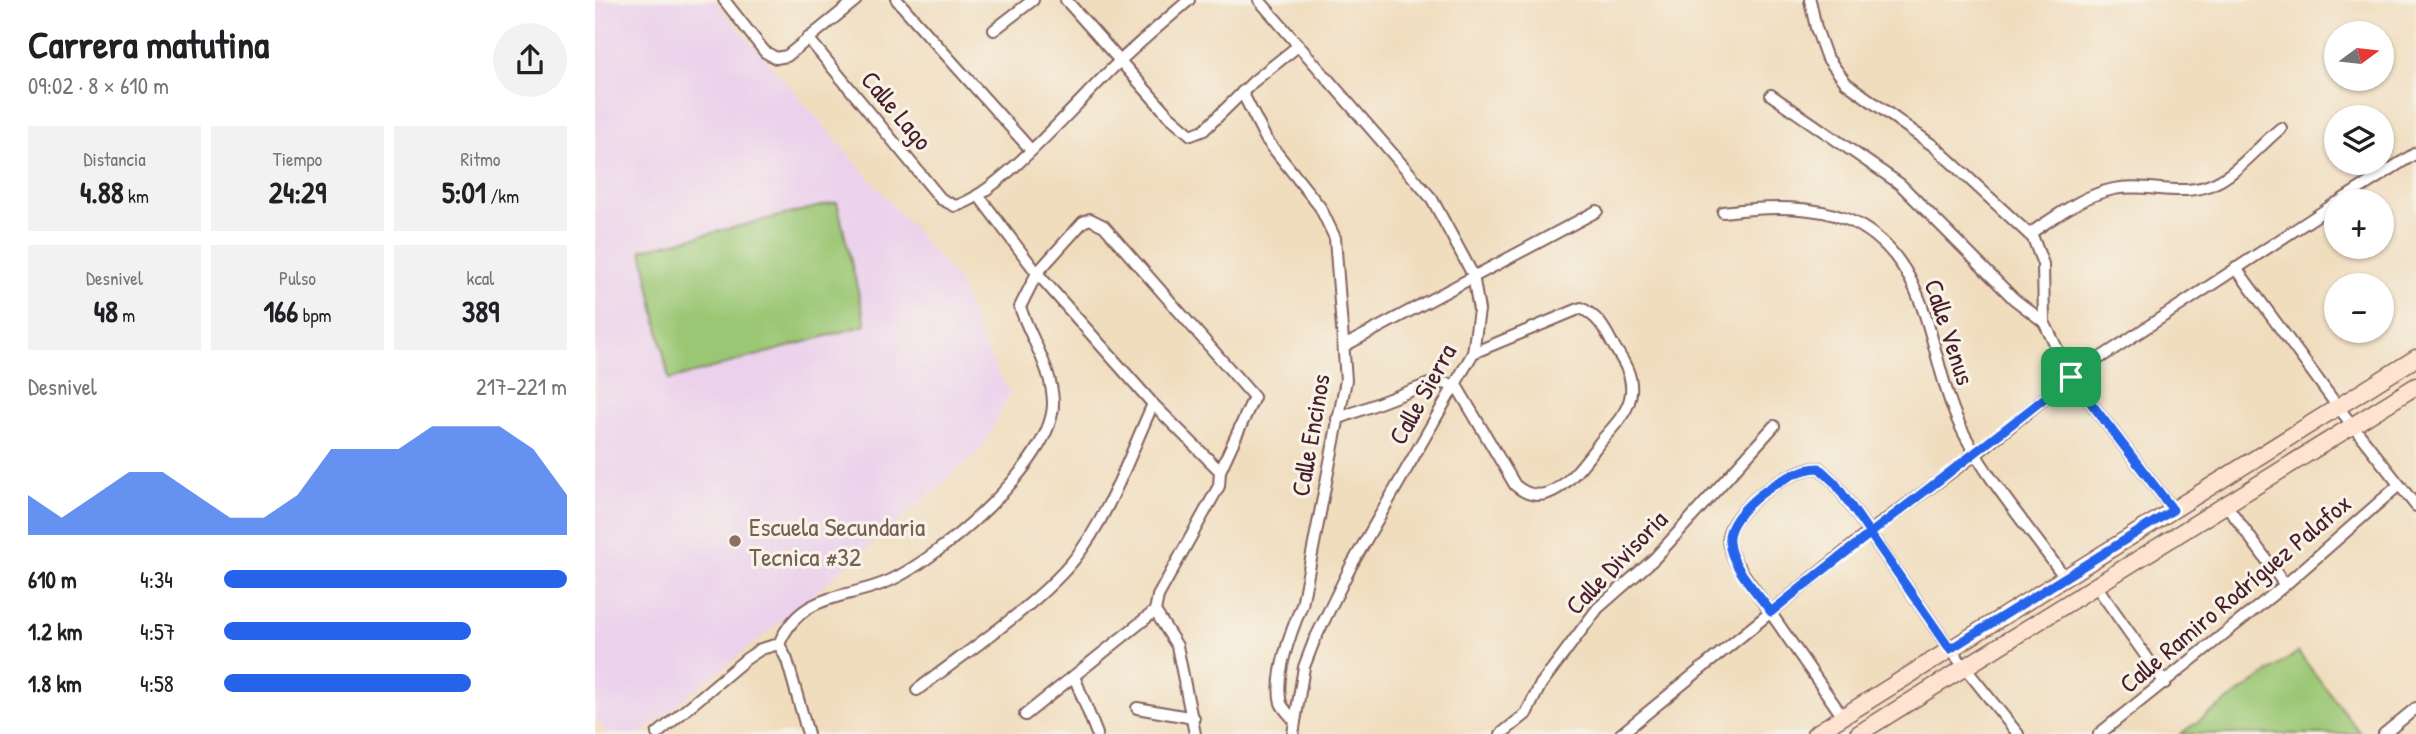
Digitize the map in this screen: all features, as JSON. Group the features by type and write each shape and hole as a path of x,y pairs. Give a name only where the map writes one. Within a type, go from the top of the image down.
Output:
{"main road":[{"path":"1815,734 2416,358"},
{"path":"1859,734 2416,386"}],"street":[{"path":"724,0 765,52 776,58 787,56 856,0"},
{"path":"897,0 1031,150"},
{"path":"995,30 1033,0"},
{"path":"1066,0 1119,61 1191,135 1204,130 1242,92 1298,46"},
{"path":"1189,0 1119,61 1031,150 978,195 1037,273 1153,404 1220,471"},
{"name":"Calle Sierra","path":"1259,0 1431,199 1473,275 1479,310 1473,353 1435,414 1351,566 1314,641 1304,667 1293,734"},
{"path":"1811,0 1816,28 1826,56 1846,83 1934,147 2029,234 2038,246 2043,264 2044,322 2071,377 2173,510"},
{"name":"Calle Lago","path":"808,38 941,199 955,206 968,203 978,195"},
{"name":"Calle Encinos","path":"1242,92 1266,139 1320,207 1335,238 1346,380 1302,605 1289,638 1281,682 1281,704 1295,721"},
{"path":"1771,95 1900,184 2014,299 2044,322"},
{"path":"2029,234 2072,206 2114,189 2168,191 2213,184 2229,174 2281,128"},
{"path":"2359,189 2416,153"},
{"name":"Calle Venus","path":"1723,212 1771,206 1801,208 1855,221 1878,236 1908,276 1923,309 1950,402 1976,454 2066,578"},
{"path":"1344,346 1597,211"},
{"path":"1621,734 1868,533 1976,454 2071,377 2324,211"},
{"path":"779,644 786,628 807,607 852,590 883,584 923,563 1001,496 1026,466 1050,423 1054,405 1051,377 1020,307 1037,273 1083,222 1090,219 1104,226 1253,392 1253,401 1220,471 1219,486 1158,596 1155,611 1025,715"},
{"path":"2236,268 2338,407 2416,506"},
{"path":"1337,419 1434,382 1455,385 1515,485 1525,493 1547,494 1569,482 1625,412 1632,393 1630,374 1596,317 1581,309 1570,310 1533,330 1473,353"},
{"path":"917,690 1054,582 1075,559 1098,522 1153,404"},
{"name":"Calle Divisoria","path":"1501,734 1526,714 1541,684 1598,608 1654,559 1774,426"},
{"path":"1843,717 1736,563 1730,549 1729,533 1742,514 1775,483 1813,468 1823,470 1835,483 1950,649 2018,734"},
{"name":"Calle Ramiro Rodríguez Palafox","path":"2099,734 2285,585 2399,485"},
{"path":"2227,506 2285,585"},
{"path":"2097,587 2165,683"},
{"path":"1155,611 1177,646 1194,718 1195,734"},
{"path":"657,734 746,659 761,649 779,644"},
{"path":"779,644 787,660 808,734"},
{"path":"1074,676 1097,734"},
{"path":"1137,708 1194,718"},
{"path":"2384,734 2416,708"}],"shaded area":[{"path":"595,0 714,0 957,279 985,349 1010,394 981,450 789,615 640,734 608,734 595,718"}],"green space":[{"path":"837,202 866,325 669,380 642,250"},
{"path":"2298,652 2361,734 2180,734"}],"place":[{"name":"Escuela Secundaria Tecnica #32","path":"735,541"}],"route":[{"path":"2071,377 1976,454 1868,533 1771,612 1736,563 1728,539 1732,526 1742,514 1775,483 1806,468 1819,468 1835,483 1868,533 1950,649 2173,510 2071,377"}]}
